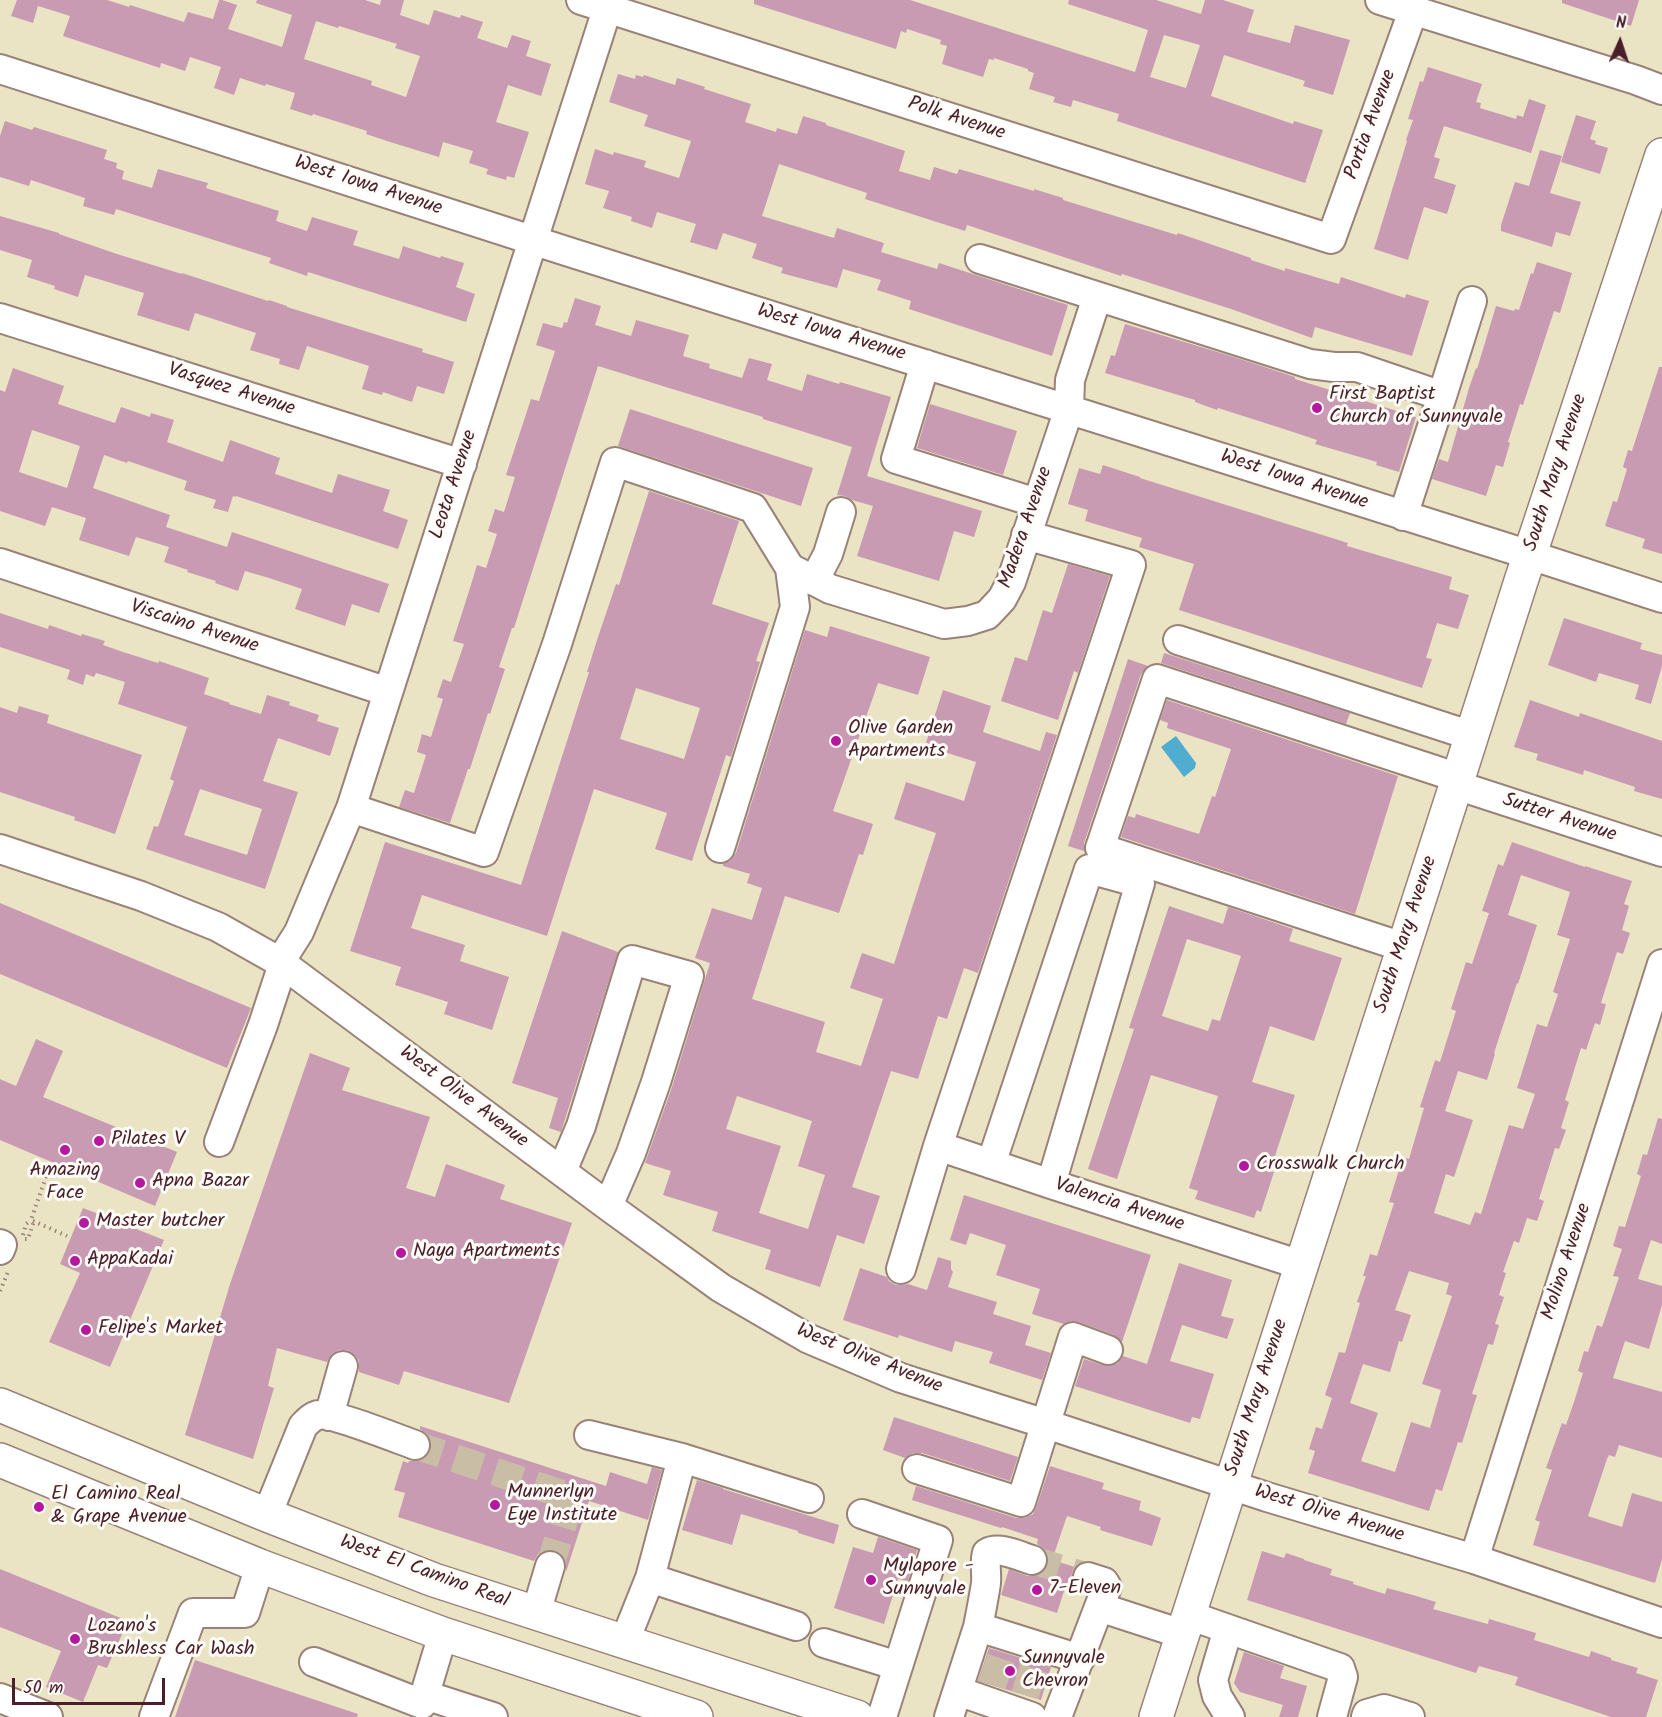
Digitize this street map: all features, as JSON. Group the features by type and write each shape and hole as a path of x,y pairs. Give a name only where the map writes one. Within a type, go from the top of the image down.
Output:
{"main road":[{"name":"South Mary Avenue","path":"1156,1717 1530,555 1662,155"},
{"name":"West El Camino Real","path":"0,1405 267,1515 434,1580 857,1717"},
{"path":"0,1460 260,1566 443,1634 687,1716"}],"street":[{"path":"1380,0 1662,90"},
{"name":"Polk Avenue","path":"600,3 1332,239"},
{"name":"Leota Avenue","path":"219,1142 263,1025 281,963 299,932 351,808 533,240 600,3"},
{"name":"Portia Avenue","path":"1332,239 1413,11"},
{"name":"West Iowa Avenue","path":"0,69 1662,598"},
{"path":"980,259 1310,364 1358,367 1442,396"},
{"name":"Madera Avenue","path":"802,575 830,589 944,624 968,621 987,615 1002,599 1011,582 1069,409 1070,380 1098,297"},
{"path":"1403,516 1472,301"},
{"name":"Vasquez Avenue","path":"0,318 462,464"},
{"path":"925,364 896,459 1037,503"},
{"path":"351,808 484,852 557,644 615,462 753,508 802,575"},
{"path":"720,848 795,606 802,575 828,555 841,512"},
{"path":"901,1269 938,1146 1131,565 1026,535"},
{"name":"Viscaino Avenue","path":"0,563 388,693"},
{"path":"1178,640 1472,736"},
{"name":"Sutter Avenue","path":"1401,954 1100,848 1156,679 1662,852"},
{"name":"West Olive Avenue","path":"0,849 141,896 207,922 281,963 721,1288 807,1338 901,1378 1230,1485 1474,1559 1662,1623"},
{"path":"992,1164 1089,869 1140,883 1051,1184"},
{"path":"1185,891 1401,954"},
{"path":"562,1172 581,1126 632,960 689,976 632,1153 608,1206"},
{"name":"Molino Avenue","path":"1474,1559 1662,964"},
{"name":"Valencia Avenue","path":"938,1146 1301,1265"},
{"path":"917,1469 1021,1502 1073,1338 1108,1350"},
{"path":"328,1416 343,1366"},
{"path":"267,1515 303,1426 310,1418 321,1414 415,1445"},
{"path":"589,1435 682,1458 809,1498"},
{"path":"624,1642 650,1578 682,1458"},
{"path":"862,1514 938,1540 882,1717"},
{"path":"953,1704 978,1627 987,1573 985,1561 987,1553 993,1550 1003,1551 1032,1560"},
{"path":"154,1717 194,1614 245,1613 260,1566"},
{"path":"536,1613 550,1566"},
{"path":"1058,1717 1107,1587 1104,1582 1088,1577"},
{"path":"650,1578 796,1626"},
{"path":"1099,1608 1185,1625 1228,1629 1340,1668 1343,1677 1332,1717"},
{"path":"978,1627 1007,1643 1038,1653 1080,1659"},
{"path":"1228,1629 1213,1680 1217,1696 1230,1717"},
{"path":"439,1705 443,1634"},
{"path":"824,1643 898,1666"},
{"path":"314,1662 422,1704 439,1705 494,1717"},
{"path":"1172,1666 1213,1680"},
{"path":"953,1704 988,1693 1025,1708"},
{"path":"0,1698 48,1717"},
{"path":"1366,1717 1367,1714 1384,1709 1410,1717"}],"path":[{"path":"33,1221 48,1171"},
{"path":"0,1291 11,1247 26,1224 33,1221 67,1236"}],"water":[{"path":"1176,736 1196,763 1195,768 1184,777 1161,747"}],"building":[{"path":"17,0 107,0 184,22 188,12 213,19 219,0 222,0 237,5 228,29 282,47 292,15 256,3 257,0 365,0 380,5 381,0 404,0 400,15 429,25 434,10 483,22 477,38 507,48 512,35 531,41 526,56 551,64 541,96 508,85 496,122 529,132 514,178 507,176 506,180 486,174 488,169 469,163 473,151 443,142 439,157 366,134 367,131 290,109 295,93 240,78 234,95 214,88 221,67 190,57 185,71 161,63 160,68 63,36 70,16 38,6 33,23 11,16","holes":["316,21 338,28 339,26 397,44 395,48 420,56 406,97 371,85 372,81 304,59"]},
{"path":"754,0 910,0 1135,72 1148,30 1068,4 1069,0 1156,0 1201,14 1205,0 1223,0 1254,10 1247,32 1290,43 1295,25 1350,40 1333,95 1303,86 1305,81 1224,55 1211,96 1293,124 1294,121 1323,130 1305,183 1117,121 1119,114 1073,100 1071,107 1053,102 1055,97 1029,89 1034,73 1028,69 994,58 994,60 989,59 983,77 942,64 947,46 940,44 941,40 907,29 906,33 901,31 896,49 754,4","holes":["1164,35 1200,45 1186,88 1150,77"]},
{"path":"1562,0 1639,0 1631,26 1562,3"},
{"path":"1428,67 1482,84 1476,102 1481,103 1480,108 1516,119 1517,115 1523,117 1529,99 1546,105 1531,153 1444,126 1434,157 1440,159 1434,178 1456,185 1447,214 1424,207 1408,260 1374,249 1413,120 1408,119 1420,81 1423,82"},
{"path":"618,74 635,79 636,75 643,77 644,75 675,85 677,78 705,87 704,89 751,104 745,122 776,132 777,128 797,134 803,116 826,123 826,125 905,151 899,171 930,180 934,167 957,174 959,169 1034,191 1034,189 1177,235 1178,233 1285,271 1285,268 1339,284 1341,277 1405,298 1406,294 1429,301 1412,356 1315,327 1312,338 1231,309 1122,274 1121,276 967,225 965,231 865,199 867,193 779,164 762,216 834,238 837,228 884,243 881,252 937,269 939,263 1068,305 1052,356 909,309 911,301 877,290 881,280 843,269 837,288 781,273 783,268 752,258 757,244 723,233 717,250 690,242 696,224 657,212 652,228 631,221 632,217 603,208 609,191 585,184 595,149 646,161 644,167 679,178 691,141 644,126 648,115 609,102"},
{"path":"1576,115 1596,121 1590,139 1596,141 1595,144 1608,148 1600,174 1561,162"},
{"path":"5,121 32,130 34,127 107,150 104,159 117,163 116,168 124,171 122,179 152,188 158,169 208,183 206,188 279,211 276,221 307,231 312,217 358,231 353,245 399,259 403,246 464,263 456,287 475,294 466,322 308,272 307,276 269,263 271,258 116,209 114,215 83,206 85,198 31,180 29,186 0,177 0,136"},
{"path":"1540,150 1562,156 1550,193 1581,202 1570,236 1556,232 1552,247 1501,231 1515,182 1529,186"},
{"path":"0,216 423,349 422,352 454,362 444,394 417,386 412,402 383,392 382,395 362,389 369,366 307,346 299,370 279,364 280,359 250,350 256,333 195,313 189,331 137,315 144,293 85,275 78,297 54,289 55,286 27,277 32,260 0,250"},
{"path":"1537,262 1572,273 1560,313 1554,311 1523,405 1520,404 1503,467 1496,465 1486,496 1432,479 1439,459 1448,462 1496,306 1514,311 1519,310"},
{"path":"575,298 601,306 595,325 631,336 636,320 689,335 683,356 710,364 709,368 742,378 749,358 772,364 767,380 802,391 807,374 891,397 867,476 982,511 974,537 954,531 939,581 857,556 873,506 837,495 852,447 598,366 514,628 512,628 499,667 505,669 450,823 399,807 405,790 414,793 426,755 417,752 422,734 431,737 443,699 437,697 443,679 451,682 464,644 453,641 477,565 486,568 497,534 488,531 495,509 504,512 515,477 506,475 531,399 539,401 555,351 536,345 543,323 562,328 564,322 567,323"},
{"path":"1125,324 1416,417 1399,472 1376,465 1377,462 1315,444 1317,440 1105,373 1111,355 1115,356"},
{"path":"1659,367 1662,367 1662,554 1642,548 1645,539 1605,526 1613,501 1617,502 1627,469 1623,467 1628,450 1632,451"},
{"path":"13,368 64,386 58,404 115,423 121,407 150,417 151,413 174,420 167,442 223,462 230,440 280,458 275,474 332,493 338,474 390,490 383,511 408,520 398,549 236,496 233,496 228,512 213,508 216,500 184,490 187,481 104,455 93,488 170,515 166,527 227,547 232,532 389,584 379,613 352,604 345,626 295,609 302,589 269,578 245,571 238,591 164,562 169,547 136,537 129,556 79,540 86,518 52,507 45,526 0,511 0,390 5,392","holes":["32,430 80,446 67,488 19,472"]},
{"path":"930,404 1017,431 1003,475 917,448"},
{"path":"630,409 813,468 801,506 618,446"},
{"path":"1103,465 1348,543 1347,546 1452,577 1449,589 1469,595 1458,629 1437,623 1426,658 1432,659 1422,688 1179,610 1194,564 1139,547 1142,538 1085,521 1088,510 1068,504 1079,468 1100,474"},
{"path":"649,491 739,521 712,604 769,623 756,661 760,662 731,757 726,755 692,861 655,849 667,813 594,789 547,936 422,895 411,928 465,945 460,961 509,977 492,1030 444,1014 448,1002 395,985 401,967 350,951 385,842 521,885 598,637 616,584 619,585","holes":["636,688 700,708 684,759 620,739"]},
{"path":"1068,564 1110,576 1078,673 1074,671 1058,720 1001,701 1015,657 1027,661 1043,610 1052,613"},
{"path":"0,613 48,629 49,625 105,641 103,645 209,678 204,694 229,704 261,714 267,695 319,715 317,721 339,728 330,756 278,738 263,781 298,792 265,889 146,849 154,826 158,827 174,781 170,779 187,727 118,704 125,682 96,673 94,677 86,674 83,685 67,679 70,670 0,647","holes":["200,789 262,809 247,855 184,835"]},
{"path":"1564,618 1642,643 1640,649 1662,655 1662,666 1651,704 1635,699 1639,685 1599,673 1596,682 1548,665"},
{"path":"830,626 930,657 918,695 878,683 833,811 873,824 863,855 859,854 839,913 785,896 752,999 825,1022 816,1052 861,1066 883,999 850,988 862,953 894,964 936,833 894,819 906,782 964,801 976,762 925,746 943,690 991,706 983,732 1040,751 1046,732 1057,735 978,973 964,968 947,1019 938,1016 918,1079 891,1071 852,1187 880,1196 864,1244 837,1235 820,1287 765,1269 771,1250 712,1231 718,1212 663,1195 671,1171 645,1163 672,1087 710,963 695,958 712,908 752,920 762,888 747,883 750,874 723,866 723,864 731,860 736,853 805,630 827,637","holes":["737,1096 812,1121 798,1166 825,1175 808,1229 759,1213 781,1146 726,1129"]},
{"path":"1164,653 1350,713 1346,724 1161,663"},
{"path":"1128,659 1148,666 1141,674 1084,843 1084,851 1068,846"},
{"path":"1167,700 1398,776 1355,914 1121,837 1128,816 1135,818 1136,814 1199,834 1212,796 1215,797 1231,749 1167,728 1168,723 1160,720"},
{"path":"1530,700 1579,717 1580,713 1662,741 1662,799 1634,791 1635,787 1584,770 1583,775 1536,760 1538,754 1514,747"},
{"path":"19,706 49,715 47,723 142,755 115,834 74,820 75,817 0,792 0,707 17,713"},
{"path":"1512,842 1632,881 1624,904 1629,906 1622,930 1630,933 1623,954 1617,952 1601,1003 1606,1004 1600,1025 1595,1023 1586,1050 1581,1048 1565,1100 1569,1102 1561,1128 1566,1130 1559,1149 1555,1148 1539,1199 1544,1201 1537,1221 1527,1218 1519,1243 1514,1241 1503,1272 1506,1273 1499,1295 1504,1297 1495,1324 1499,1325 1493,1345 1488,1344 1472,1394 1477,1395 1462,1443 1458,1442 1442,1491 1436,1489 1429,1511 1308,1473 1315,1451 1309,1449 1316,1427 1322,1429 1332,1398 1325,1395 1339,1352 1345,1353 1360,1303 1357,1302 1366,1276 1363,1276 1370,1254 1377,1256 1394,1203 1389,1202 1403,1157 1409,1159 1424,1108 1420,1107 1435,1060 1440,1062 1456,1011 1451,1009 1466,962 1472,964 1489,913 1482,911 1498,864 1503,866","holes":["1521,875 1570,892 1557,935 1570,939 1553,992 1558,994 1547,1027 1537,1024 1517,1088 1535,1094 1523,1129 1509,1125 1481,1214 1475,1212 1470,1225 1434,1213 1446,1174 1454,1177 1473,1120 1445,1111 1458,1071 1487,1080 1518,984 1537,925 1508,915","1409,1271 1449,1283 1446,1294 1452,1296 1422,1384 1441,1390 1430,1428 1411,1422 1395,1472 1361,1461 1378,1413 1350,1403 1363,1364 1390,1372 1399,1341 1402,1342 1411,1315 1395,1310"]},
{"path":"0,903 251,1008 227,1068 0,974"},
{"path":"1169,906 1223,924 1228,907 1293,929 1289,941 1342,958 1314,1041 1270,1026 1252,1082 1295,1095 1270,1171 1274,1172 1261,1212 1257,1210 1254,1218 1195,1199 1198,1191 1189,1188 1218,1096 1151,1075 1117,1179 1088,1169 1134,1029 1129,1028","holes":["1187,939 1241,956 1220,1021 1212,1019 1208,1031 1162,1016"]},
{"path":"562,931 618,952 561,1132 549,1128 558,1098 512,1083"},
{"path":"36,1039 63,1051 43,1097 177,1152 155,1206 0,1140 0,1079 16,1086"},
{"name":"Naya Apartments","path":"310,1053 350,1068 342,1090 430,1117 406,1188 435,1197 446,1164 505,1185 500,1199 572,1223 509,1403 404,1371 399,1385 359,1372 359,1361 347,1350 339,1350 332,1354 327,1362 277,1348 268,1386 274,1388 253,1459 185,1435 230,1284"},
{"path":"1658,1118 1662,1119 1662,1244 1651,1240 1638,1279 1662,1286 1662,1305 1649,1349 1625,1341 1613,1378 1662,1392 1662,1458 1619,1445 1615,1457 1609,1455 1607,1459 1588,1516 1622,1527 1632,1493 1662,1502 1662,1559 1655,1583 1533,1545 1540,1522 1535,1520 1552,1470 1546,1468 1562,1423 1566,1425 1574,1402 1583,1373 1578,1371 1584,1351 1588,1352 1597,1325 1602,1327 1619,1277 1613,1276 1622,1249 1613,1246 1619,1226 1625,1227 1641,1176 1637,1174 1643,1154 1647,1155"},
{"path":"964,1195 1151,1255 1122,1342 1114,1335 1079,1322 1071,1321 1064,1324 1032,1314 1040,1289 996,1275 1006,1245 970,1233 966,1245 950,1240"},
{"path":"83,1208 164,1240 110,1367 49,1342 80,1273 60,1264"},
{"path":"938,1257 951,1261 953,1272 948,1287 997,1302 993,1314 1031,1326 1025,1345 1051,1353 1042,1380 989,1363 993,1352 955,1341 952,1352 843,1320 860,1268 887,1277 896,1285 908,1284 927,1290"},
{"path":"1179,1263 1232,1280 1221,1316 1234,1319 1227,1339 1182,1325 1170,1361 1214,1374 1200,1419 1192,1417 1190,1423 1075,1386 1084,1359 1110,1366 1118,1363 1123,1356 1147,1364"},
{"path":"894,1417 1018,1457 1010,1481 922,1453 913,1453 905,1458 883,1450"},
{"name":"Munnerlyn Eye Institute","path":"420,1426 606,1486 610,1472 647,1484 652,1467 662,1470 648,1520 589,1501 566,1572 566,1562 562,1554 555,1550 546,1550 538,1554 534,1561 398,1517 405,1493 394,1490 403,1461 408,1463 418,1461 426,1457 431,1450 431,1442"},
{"path":"1050,1466 1104,1483 1102,1489 1141,1501 1139,1510 1161,1518 1152,1546 1100,1530 1101,1527 1067,1516 1052,1560 1075,1567 1072,1581 1076,1589 1083,1593 1065,1588 1057,1613 1001,1595 1009,1569 1027,1576 1036,1576 1047,1566 1048,1557 1044,1549 1037,1544 1038,1539 912,1500 916,1486 1016,1518 1025,1518 1033,1514 1036,1508"},
{"path":"697,1480 839,1525 834,1544 741,1514 732,1545 682,1530"},
{"path":"878,1537 917,1550 908,1581 898,1579 884,1624 834,1608 853,1547 873,1553"},
{"path":"1262,1551 1284,1558 1286,1553 1332,1569 1330,1575 1354,1582 1353,1584 1385,1594 1387,1588 1413,1595 1436,1602 1433,1609 1488,1624 1489,1619 1536,1633 1534,1640 1589,1657 1591,1651 1638,1668 1636,1673 1658,1680 1646,1717 1611,1717 1515,1685 1518,1677 1479,1666 1476,1673 1247,1600"},
{"name":"Lozano's Brushless Car Wash","path":"0,1569 128,1621 107,1668 98,1665 83,1702 46,1687 61,1651 0,1627"},
{"name":"Sunnyvale Chevron","path":"989,1648 1051,1667 1041,1700 978,1681"},
{"path":"1244,1652 1284,1666 1280,1678 1307,1686 1298,1717 1279,1717 1283,1705 1240,1692 1234,1683"},
{"path":"195,1660 358,1714 357,1717 175,1717"}],"tunnel":[{"path":"415,1445 571,1497 550,1566"},
{"path":"1032,1560 1088,1577"},
{"path":"992,1685 1004,1650"},
{"path":"1025,1695 1036,1660"}],"place":[{"name":"First Baptist Church of Sunnyvale","path":"1317,408"},
{"name":"Olive Garden Apartments","path":"836,741"},
{"name":"Pilates V","path":"99,1141"},
{"name":"Amazing Face","path":"65,1150"},
{"name":"Crosswalk Church","path":"1244,1166"},
{"name":"Apna Bazar","path":"140,1183"},
{"name":"Master butcher","path":"84,1223"},
{"name":"Naya Apartments","path":"401,1253"},
{"name":"AppaKadai","path":"75,1261"},
{"name":"Felipe's Market","path":"86,1330"},
{"name":"Munnerlyn Eye Institute","path":"495,1505"},
{"name":"El Camino Real & Grape Avenue","path":"39,1507"},
{"name":"Mylapore - Sunnyvale","path":"871,1580"},
{"name":"7-Eleven","path":"1037,1590"},
{"name":"Lozano's Brushless Car Wash","path":"75,1639"},
{"name":"Sunnyvale Chevron","path":"1010,1671"}]}
